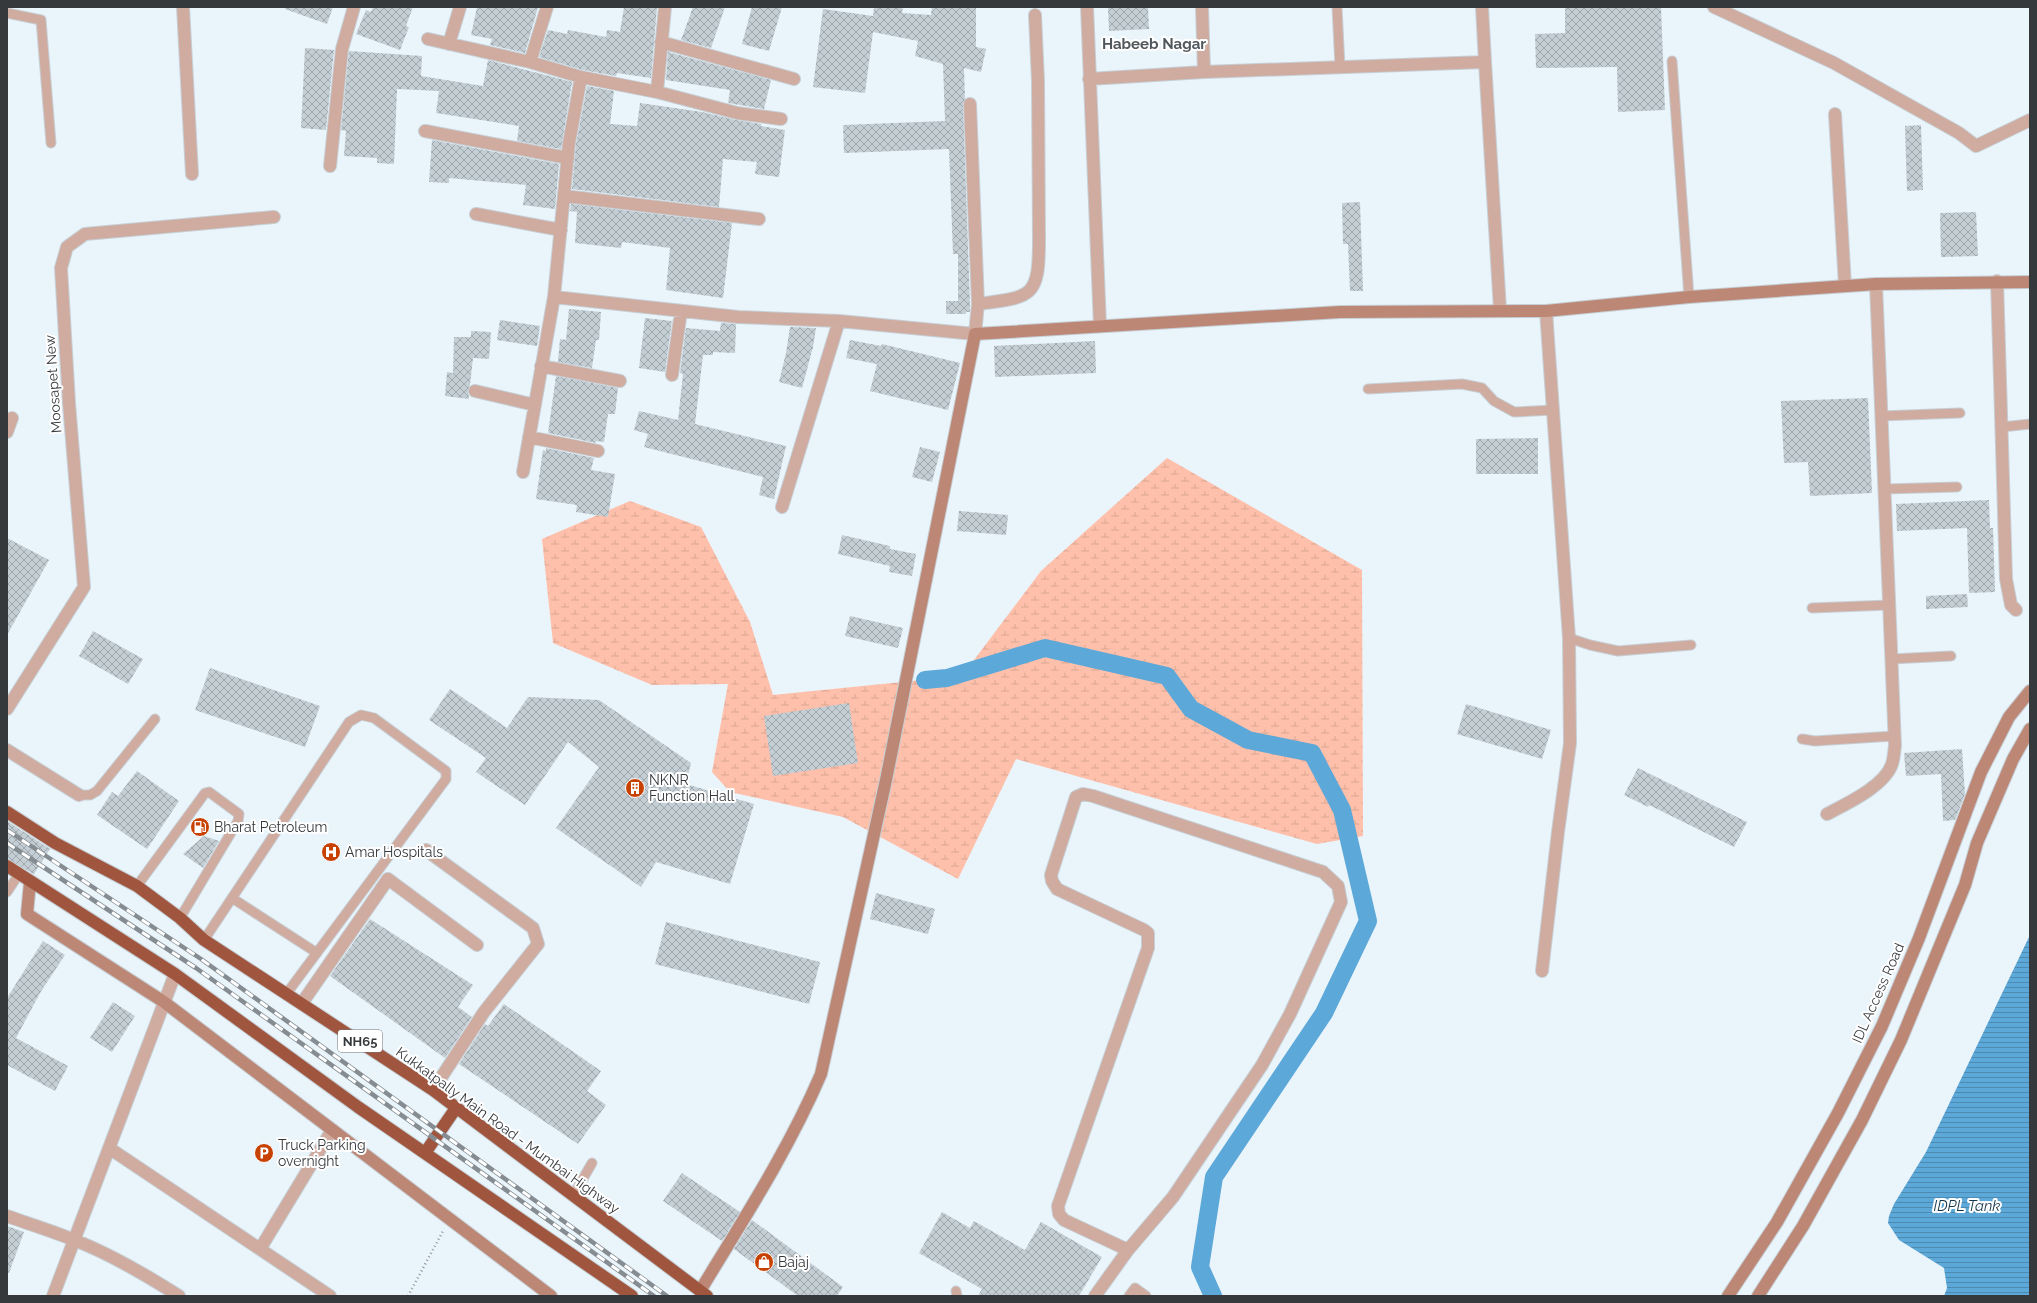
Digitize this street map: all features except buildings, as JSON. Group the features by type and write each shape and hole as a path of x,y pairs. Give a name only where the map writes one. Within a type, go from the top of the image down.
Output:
{"highway":[{"name":"Kukkatpally Main Road - Mumbai Highway","path":"7,812 55,843 137,886 180,918 204,940 433,1090 703,1293"},
{"path":"7,866 175,974 424,1153 632,1296"},
{"path":"424,1153 456,1108"}],"street":[{"path":"183,7 192,174"},
{"path":"330,166 342,49 354,7"},
{"path":"449,44 460,7"},
{"path":"530,62 547,7"},
{"path":"656,92 665,7"},
{"path":"1087,7 1100,326"},
{"path":"1202,7 1204,72"},
{"path":"1482,7 1500,310"},
{"path":"1714,7 1834,63 1959,132 1976,146 2030,120"},
{"path":"978,304 1012,300 1031,290 1036,282 1039,263 1039,232 1038,81 1035,15"},
{"path":"428,39 530,62 581,77 656,92 737,113 781,119"},
{"path":"661,42 794,79"},
{"path":"1089,79 1204,72 1485,62"},
{"path":"523,472 554,297 568,158 581,77"},
{"path":"703,1293 768,1179 808,1104 821,1074 886,780 975,334 978,304 970,104"},
{"path":"1835,114 1845,286"},
{"path":"425,131 568,158"},
{"path":"564,196 758,219"},
{"path":"476,214 561,230"},
{"name":"Moosapet New","path":"7,709 84,587 69,403 61,268 67,247 85,234 274,217"},
{"path":"554,297 738,317 839,321 975,334 1340,312 1500,310 1546,311 1689,297 1876,284 1997,281 2030,282"},
{"path":"1997,281 2006,579 2010,605 2016,610"},
{"path":"1827,814 1860,795 1883,779 1892,765 1894,736 1892,659 1876,284"},
{"path":"672,375 681,311"},
{"path":"1542,971 1570,743 1569,638 1546,311"},
{"path":"782,507 839,321"},
{"path":"541,366 620,381"},
{"path":"475,392 534,405"},
{"path":"7,432 12,418"},
{"path":"529,437 598,451"},
{"name":"IDL Access Road","path":"1728,1296 1777,1222 1838,1113 1882,1026 1919,938 1981,772 2009,717 2030,691"},
{"path":"1758,1296 1803,1226 1862,1120 1902,1040 1965,885 1976,843 2013,759 2030,729"},
{"path":"7,750 79,795"},
{"path":"1095,1296 1128,1250 1173,1197 1262,1065 1290,1014 1341,902 1338,886 1323,872 1094,796 1083,794 1076,797 1051,875 1052,881 1057,889 1144,930 1148,933 1148,948 1058,1206 1059,1214 1064,1220 1128,1250"},
{"path":"426,850 533,928 538,944 484,1012 445,1068 433,1090"},
{"path":"302,1003 388,879 477,946"},
{"path":"30,882 27,914 164,1002 551,1296"},
{"path":"53,1296 175,974"},
{"path":"260,1249 332,1130"},
{"path":"109,1148 330,1296"},
{"path":"7,1216 74,1240 144,1275 179,1296"}],"lane":[{"path":"1337,7 1340,67"},
{"path":"7,13 41,20 51,143"},
{"path":"1672,62 1689,297"},
{"path":"1368,389 1462,384 1482,388 1494,401 1514,412 1553,410"},
{"path":"1881,416 1960,413"},
{"path":"2002,427 2030,424"},
{"path":"1884,489 1957,487"},
{"path":"1812,608 1889,605"},
{"path":"1569,638 1590,645 1618,651 1691,645"},
{"path":"1892,659 1951,656"},
{"path":"204,940 349,722 361,715 374,718 446,771 446,779 286,993"},
{"path":"79,795 90,796 97,791 155,720"},
{"path":"1802,739 1815,741 1894,736"},
{"path":"137,886 205,793 209,792 239,814 238,821 180,918"},
{"path":"7,892 18,874"},
{"path":"232,898 316,953"},
{"path":"573,1196 592,1163"},
{"path":"1129,1296 1135,1288 1146,1296"}],"path":[{"path":"408,1296 450,1219"}],"green space":[{"path":"1167,458 1362,570 1363,836 1317,844 1016,759 958,879 843,817 730,792 712,772 728,684 652,685 553,643 542,539 630,501 701,527 750,622 773,695 962,676 1041,571"}],"water":[{"name":"IDPL Tank","path":"2030,935 2030,1296 1944,1296 1947,1288 1944,1268 1899,1240 1888,1223 1889,1216 1894,1204 1926,1152"}],"waterway":[{"path":"925,680 947,678 1045,648 1167,676 1191,709 1248,740 1312,753 1342,810 1368,921 1324,1013 1214,1177 1200,1267 1213,1296"}],"railway":[{"path":"7,830 201,959 667,1296"},
{"path":"7,843 196,968 654,1296"}],"place":[{"name":"NKNR Function Hall","path":"635,788"},
{"name":"Bharat Petroleum","path":"200,827"},
{"name":"Amar Hospitals","path":"331,852"},
{"name":"Truck Parking overnight","path":"264,1153"},
{"name":"Bajaj","path":"764,1262"}],"district":[{"name":"Habeeb Nagar","path":"1154,44"}]}
